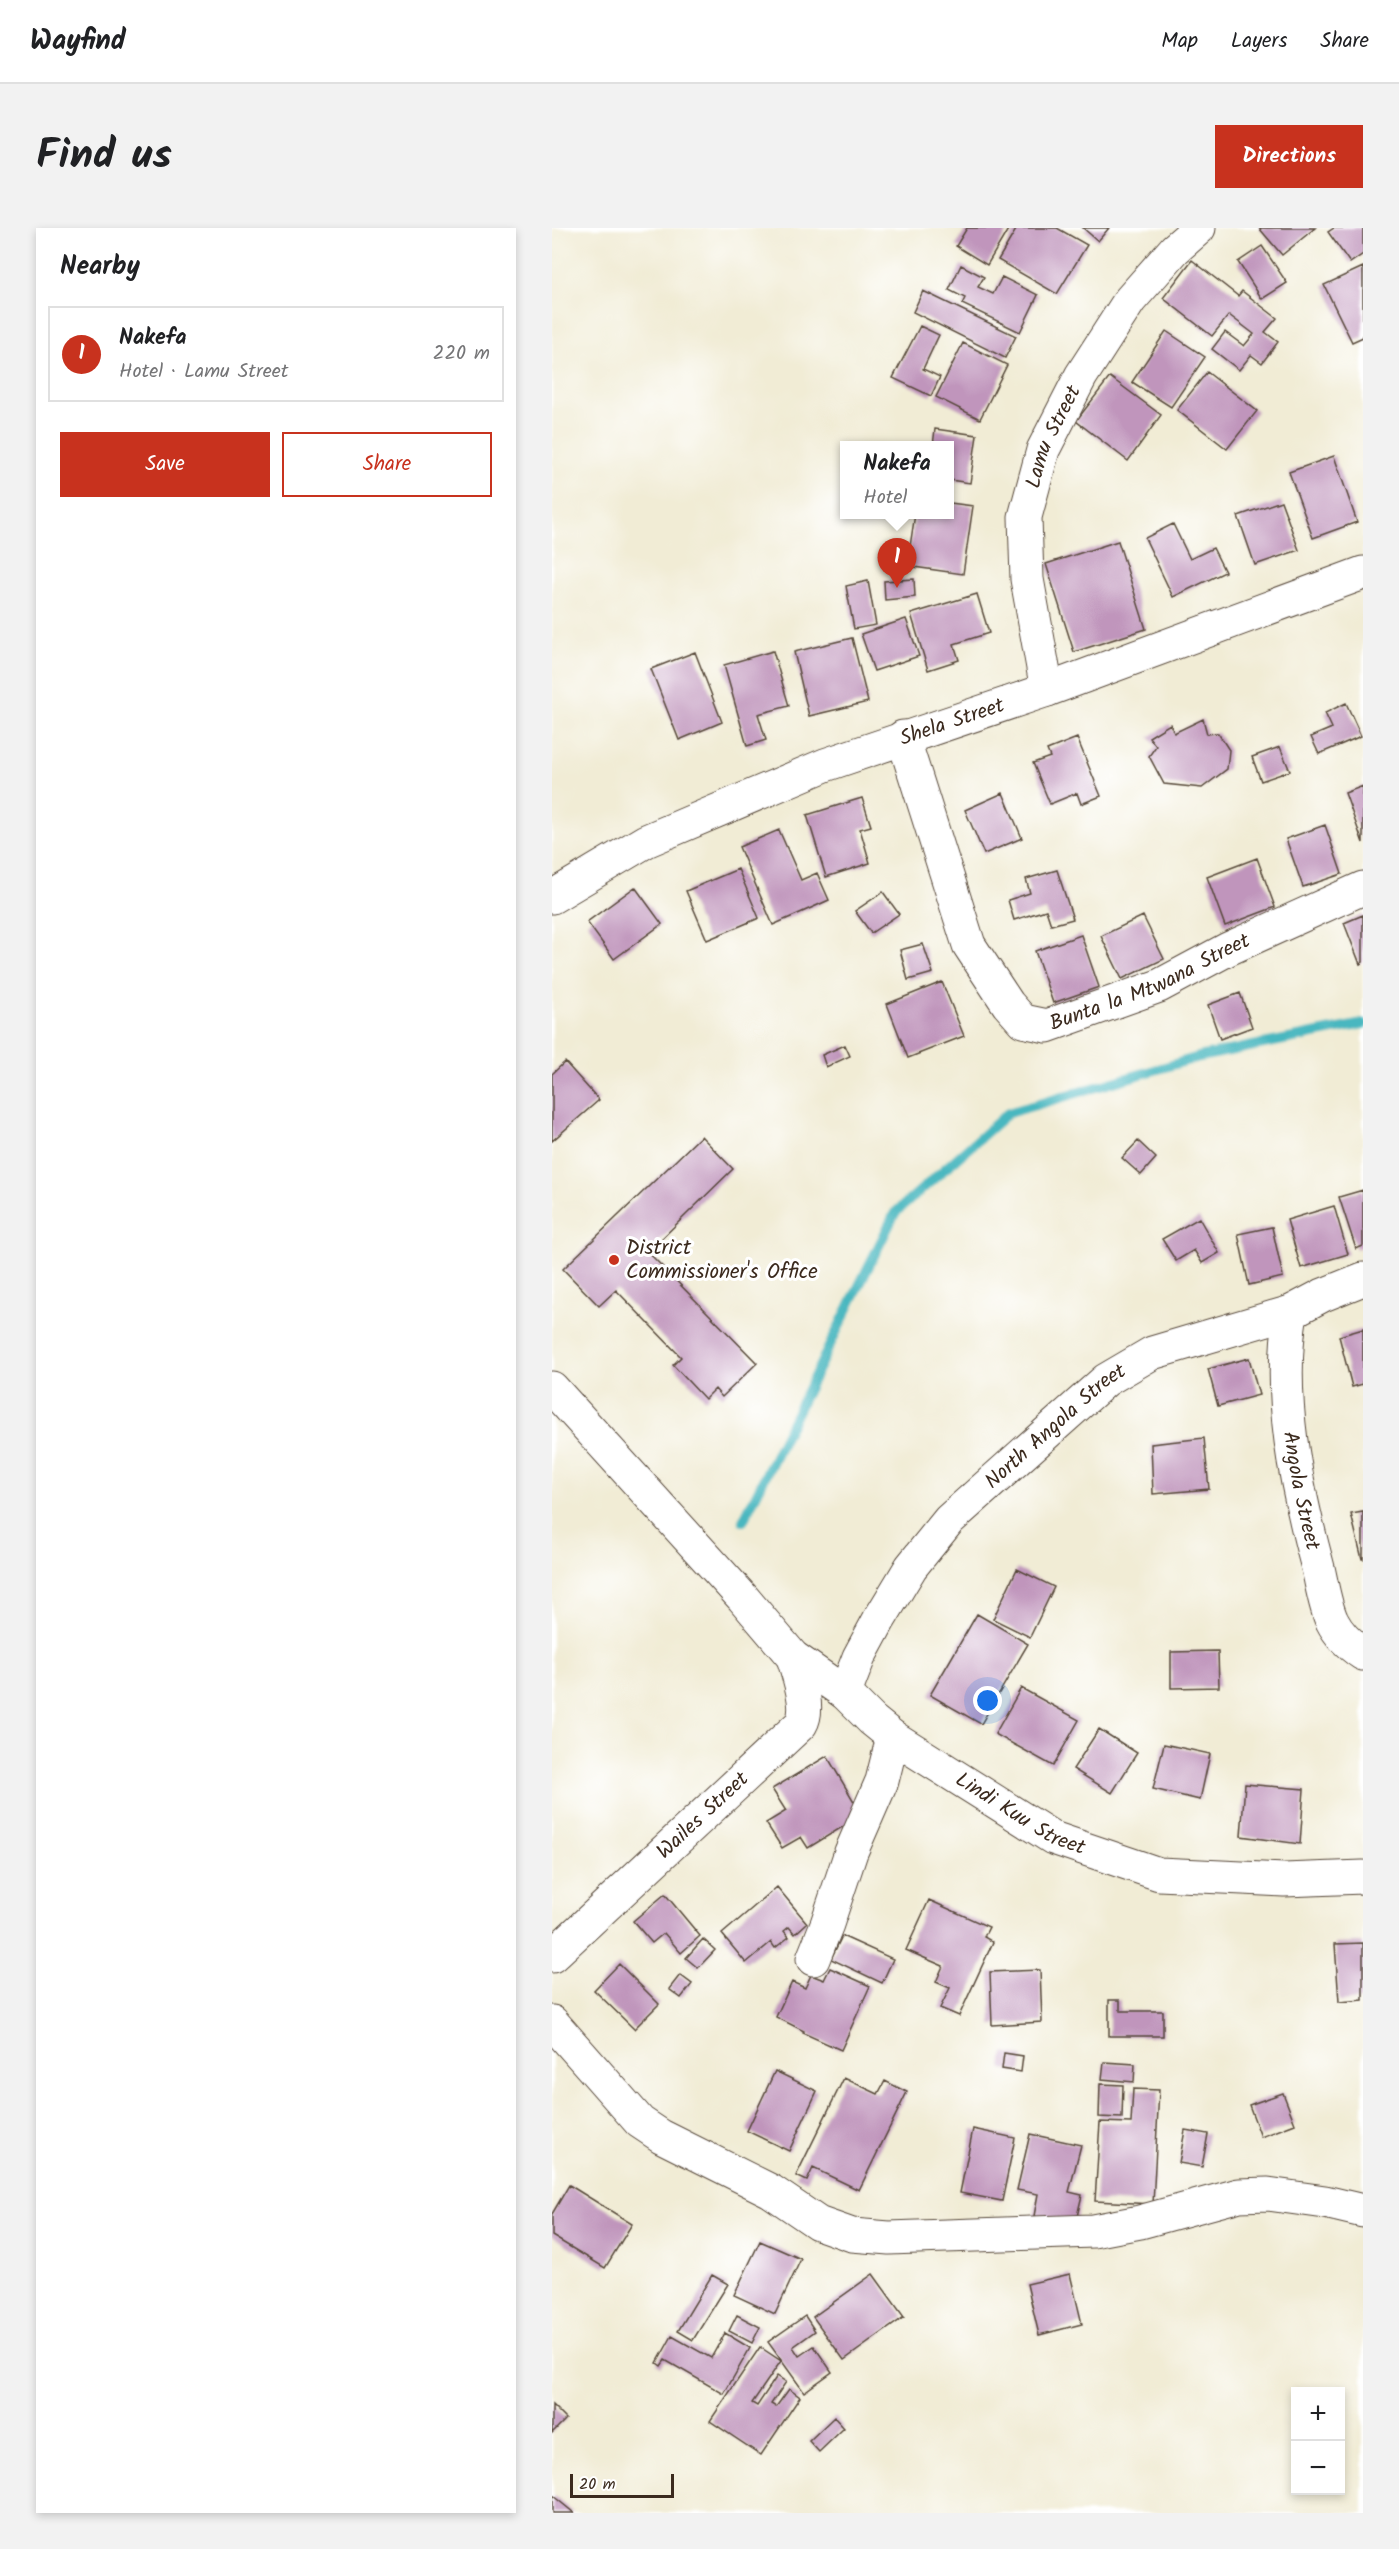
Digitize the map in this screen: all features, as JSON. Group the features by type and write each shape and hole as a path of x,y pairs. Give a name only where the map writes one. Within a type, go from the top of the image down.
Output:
{"street":[{"name":"Lamu Street","path":"1047,690 1027,579 1025,517 1043,450 1082,376 1130,300 1175,249 1198,228"},
{"name":"Shela Street","path":"552,897 646,841 825,765 1047,690 1363,573"},
{"name":"Bunta la Mtwana Street","path":"903,737 969,945 1008,1004 1023,1021 1047,1026 1159,986 1228,949 1363,888"},
{"name":"North Angola Street","path":"845,1693 859,1657 879,1620 911,1568 949,1520 1106,1380 1152,1353 1291,1311 1363,1279"},
{"name":"Angola Street","path":"1291,1311 1286,1343 1286,1394 1301,1507 1332,1621 1351,1646 1363,1654"},
{"name":"Lindi Kuu Street","path":"552,1388 743,1598 793,1657 845,1693 893,1737 1053,1838 1159,1874 1284,1880 1363,1877"},
{"name":"Wailes Street","path":"552,1956 801,1724 804,1719 804,1707 793,1657"},
{"path":"813,1959 851,1852 882,1781 893,1737"},
{"path":"552,2022 640,2122 661,2136 771,2191 818,2223 852,2235 889,2238 1093,2231 1140,2222 1239,2194 1268,2194 1325,2202 1363,2211"}],"building":[{"path":"967,228 1009,228 987,265 956,246"},
{"path":"1017,228 1057,228 1087,245 1057,294 998,260"},
{"path":"1083,228 1109,228 1098,241"},
{"path":"1259,228 1315,228 1282,255"},
{"path":"1334,228 1363,228 1363,254 1350,263 1328,232"},
{"path":"1262,246 1287,283 1262,299 1238,262"},
{"path":"1192,260 1238,296 1242,291 1277,318 1265,332 1278,342 1262,363 1251,355 1239,370 1212,349 1225,332 1244,346 1254,334 1229,315 1212,336 1163,298"},
{"path":"961,265 984,277 978,287 993,294 1002,277 1038,295 1020,332 962,304 965,298 949,290"},
{"path":"1363,267 1363,337 1352,342 1324,285"},
{"path":"923,291 1016,336 1005,358 913,312"},
{"path":"920,326 939,335 923,369 940,377 931,396 893,378"},
{"path":"1166,331 1205,357 1171,407 1132,382"},
{"path":"963,343 1007,365 980,419 936,397"},
{"path":"1207,372 1257,411 1227,449 1177,410"},
{"path":"1110,377 1161,415 1128,461 1076,421"},
{"path":"935,429 977,435 970,483 954,481 954,441 934,441"},
{"path":"1334,456 1357,522 1313,538 1289,472"},
{"path":"1281,501 1299,550 1255,565 1238,516"},
{"path":"954,504 973,506 963,574 907,566 914,519 954,519"},
{"path":"1173,524 1190,559 1213,548 1225,572 1173,597 1145,538"},
{"path":"1118,541 1146,629 1074,652 1046,564"},
{"path":"914,579 915,597 885,600 884,581"},
{"path":"868,581 876,625 854,629 846,586"},
{"path":"977,594 989,633 954,644 959,660 928,670 911,614"},
{"path":"906,619 919,656 874,671 861,634"},
{"path":"852,638 868,702 809,716 794,652"},
{"path":"773,651 789,706 758,714 766,740 747,746 724,665"},
{"path":"695,652 722,722 679,740 651,669"},
{"path":"1346,703 1361,736 1319,754 1311,737 1332,728 1325,713"},
{"path":"1203,719 1207,734 1218,733 1229,750 1227,769 1202,788 1164,784 1149,756 1156,746 1149,737 1170,724 1174,733"},
{"path":"1077,738 1101,796 1081,804 1077,793 1050,804 1033,763 1050,757 1047,750"},
{"path":"1280,747 1290,771 1261,781 1252,757"},
{"path":"1363,786 1363,843 1345,793"},
{"path":"1003,793 1022,838 984,854 965,810"},
{"path":"862,798 871,826 860,829 870,863 826,877 807,815"},
{"path":"1325,825 1342,874 1303,887 1286,839"},
{"path":"779,830 801,880 817,873 829,900 773,925 739,847"},
{"path":"1257,858 1275,907 1225,926 1207,877"},
{"path":"738,869 759,918 707,940 686,891"},
{"path":"1057,870 1073,919 1051,925 1046,910 1014,920 1008,900 1030,893 1026,879"},
{"path":"635,887 662,924 614,959 587,922"},
{"path":"883,892 899,914 871,933 855,911"},
{"path":"1363,915 1363,962 1360,964 1344,923"},
{"path":"1143,916 1164,959 1122,979 1101,936"},
{"path":"1081,935 1099,987 1053,1003 1035,951"},
{"path":"923,944 933,973 908,980 900,950"},
{"path":"942,982 964,1036 908,1058 887,1004"},
{"path":"1240,993 1252,1027 1220,1039 1208,1005"},
{"path":"845,1045 850,1056 826,1067 822,1055"},
{"path":"565,1062 599,1100 552,1141 552,1074"},
{"name":"District Commissioner's Office","path":"701,1136 733,1169 648,1252 757,1363 722,1397 715,1389 705,1399 673,1365 681,1357 616,1290 599,1306 563,1269"},
{"path":"1138,1141 1156,1158 1141,1175 1122,1158"},
{"path":"1363,1190 1363,1246 1356,1249 1339,1197"},
{"path":"1334,1206 1348,1254 1301,1268 1287,1220"},
{"path":"1199,1218 1219,1253 1202,1263 1194,1250 1176,1261 1162,1239"},
{"path":"1272,1227 1283,1277 1249,1285 1238,1234"},
{"path":"1363,1329 1363,1384 1352,1387 1339,1336"},
{"path":"1249,1358 1259,1395 1218,1406 1208,1369"},
{"path":"1204,1438 1209,1489 1153,1494 1151,1444"},
{"path":"1363,1512 1363,1559 1362,1559 1351,1514"},
{"path":"1017,1569 1054,1587 1030,1637 993,1619"},
{"path":"977,1614 1028,1644 981,1724 930,1695"},
{"path":"1218,1651 1219,1687 1171,1688 1171,1652"},
{"path":"1021,1688 1079,1720 1053,1766 995,1734"},
{"path":"1099,1729 1137,1753 1112,1793 1073,1769"},
{"path":"1164,1744 1210,1754 1200,1800 1153,1789"},
{"path":"827,1756 862,1815 808,1848 801,1837 782,1848 766,1823 786,1811 772,1789"},
{"path":"1245,1784 1304,1789 1300,1844 1241,1836"},
{"path":"777,1887 807,1923 795,1934 789,1927 784,1931 789,1937 775,1948 771,1942 746,1963 722,1934"},
{"path":"665,1894 700,1936 681,1953 664,1933 652,1943 633,1921"},
{"path":"929,1900 989,1927 984,1937 993,1942 959,2016 940,2008 950,1988 936,1982 943,1966 906,1950"},
{"path":"842,1936 893,1959 882,1983 831,1959"},
{"path":"703,1939 715,1950 698,1968 686,1958"},
{"path":"1363,1943 1363,2000 1339,2002 1335,1944"},
{"path":"619,1964 659,2004 634,2029 594,1990"},
{"path":"830,1968 870,1986 841,2050 803,2033 804,2031 776,2017 792,1982 805,1988 811,1975 824,1980"},
{"path":"1040,1970 1042,2022 992,2025 990,1972"},
{"path":"680,1975 692,1984 681,1998 669,1989"},
{"path":"1109,2000 1120,2000 1120,2011 1163,2011 1163,2036 1109,2036"},
{"path":"1004,2053 1023,2056 1021,2072 1002,2069"},
{"path":"1104,2062 1135,2064 1134,2082 1102,2079"},
{"path":"775,2071 817,2091 789,2151 747,2131"},
{"path":"844,2078 878,2094 885,2081 907,2092 859,2190 813,2168 807,2181 796,2176"},
{"path":"1100,2084 1123,2085 1122,2118 1099,2117"},
{"path":"1133,2089 1159,2090 1153,2204 1095,2201 1100,2122 1131,2123"},
{"path":"1283,2093 1295,2124 1261,2137 1249,2105"},
{"path":"973,2129 1015,2138 1002,2201 960,2193"},
{"path":"1185,2130 1208,2134 1202,2167 1179,2163"},
{"path":"1030,2134 1081,2145 1069,2192 1082,2195 1075,2225 1034,2216 1038,2194 1017,2190"},
{"path":"569,2185 632,2224 605,2268 552,2236 552,2214"},
{"path":"760,2241 801,2259 775,2314 734,2295"},
{"path":"873,2274 904,2317 844,2360 813,2317"},
{"path":"1070,2274 1082,2324 1039,2335 1027,2284"},
{"path":"712,2275 728,2284 693,2340 678,2331"},
{"path":"737,2315 760,2327 752,2343 729,2331"},
{"path":"805,2316 815,2331 793,2347 799,2356 814,2346 832,2372 804,2392 768,2342"},
{"path":"725,2333 750,2348 724,2394 665,2360 661,2366 657,2363 672,2336 711,2358"},
{"path":"760,2347 781,2361 752,2403 757,2406 777,2376 786,2382 771,2404 776,2407 789,2389 800,2397 761,2455 710,2421"},
{"path":"552,2405 566,2419 552,2433"},
{"path":"834,2417 844,2428 819,2452 809,2441"},
{"path":"552,2495 574,2513 552,2513"}],"waterway":[{"path":"743,1521 895,1213 1008,1113 1199,1057 1363,1024"}],"place":[{"name":"Nakefa","path":"897,588"},
{"name":"District Commissioner's Office","path":"614,1260"}]}
